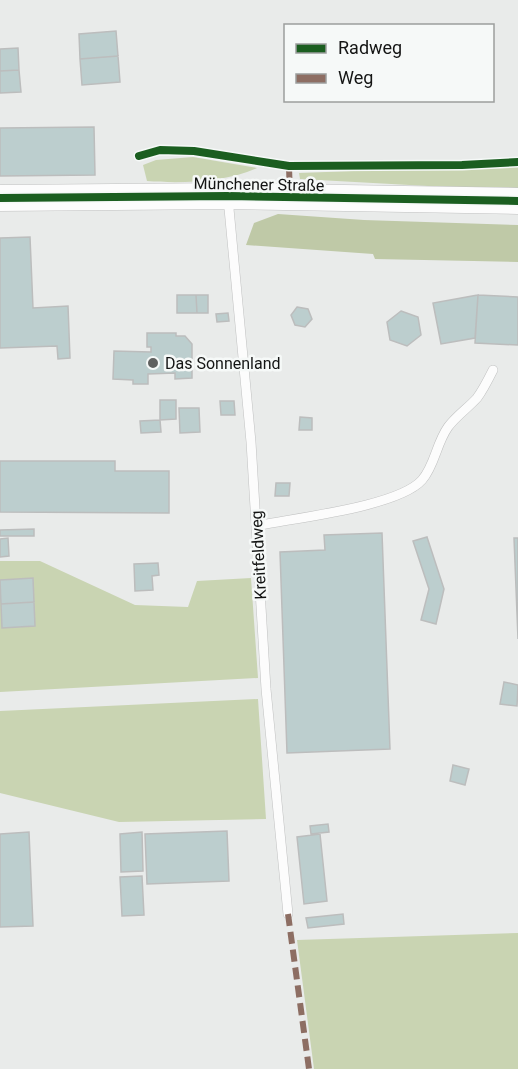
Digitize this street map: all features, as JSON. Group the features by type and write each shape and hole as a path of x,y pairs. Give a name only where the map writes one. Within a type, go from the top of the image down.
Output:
{"street":[{"name":"Münchener Straße","path":"0,198 228,196 518,201"}],"lane":[{"name":"Kreitfeldweg","path":"228,196 256,526 266,688 288,914"},
{"path":"256,526 375,502 402,494 412,488 421,482 432,466 439,441 449,426 477,398 493,370"}],"green space":[{"path":"193,157 257,168 245,173 203,181 147,181 143,165 156,160"},
{"path":"518,165 518,189 501,190 300,179 299,173"},
{"path":"278,214 364,220 518,225 518,262 375,259 373,254 246,245 254,223"},
{"path":"0,561 40,561 135,605 188,607 197,581 251,578 258,678 0,692"},
{"path":"258,699 266,819 119,822 0,793 0,711"},
{"path":"518,933 518,1069 314,1069 297,940"}],"building":[{"path":"116,31 118,56 80,59 79,34"},
{"path":"18,48 19,70 0,71 0,49"},
{"path":"118,56 120,82 82,85 80,59"},
{"path":"19,70 21,92 0,93 0,71"},
{"path":"94,127 95,175 0,176 0,128"},
{"path":"30,237 33,308 68,306 70,358 58,359 57,346 0,348 0,238"},
{"path":"177,295 196,295 197,313 177,313"},
{"path":"196,295 208,295 208,313 197,313"},
{"path":"478,295 475,338 441,344 433,303"},
{"path":"478,295 518,297 518,345 475,343"},
{"path":"297,307 308,309 312,319 305,327 295,325 291,315"},
{"path":"401,311 418,317 421,335 407,346 390,340 387,322"},
{"path":"228,313 229,321 217,322 216,314"},
{"name":"Das Sonnenland","path":"147,333 176,333 176,336 185,336 192,344 192,378 175,379 175,373 148,374 148,384 133,384 133,380 113,379 114,351 151,352 151,347 147,347"},
{"path":"160,400 176,400 176,419 160,420"},
{"path":"220,401 234,401 235,415 221,415"},
{"path":"179,408 199,408 200,432 180,433"},
{"path":"300,417 312,418 312,430 299,430"},
{"path":"160,420 161,432 141,433 140,421"},
{"path":"0,461 115,461 115,471 169,471 169,513 0,512"},
{"path":"276,483 290,483 289,496 275,496"},
{"path":"34,529 34,536 0,536 0,530"},
{"path":"382,533 390,749 287,753 280,552 325,550 324,535"},
{"path":"427,537 444,589 436,624 421,620 429,589 413,541"},
{"path":"8,538 9,556 0,557 0,539"},
{"path":"514,538 518,538 518,639"},
{"path":"158,563 159,575 152,576 153,590 135,591 134,564"},
{"path":"33,578 34,602 1,604 0,580"},
{"path":"34,602 35,626 2,628 1,604"},
{"path":"504,682 518,685 517,706 500,704"},
{"path":"453,765 469,769 465,785 450,781"},
{"path":"328,824 329,832 311,834 310,826"},
{"path":"227,831 229,881 147,884 145,834"},
{"path":"29,832 33,926 0,927 0,834"},
{"path":"142,832 143,871 121,872 120,834"},
{"path":"320,834 327,901 304,904 297,837"},
{"path":"142,876 144,915 122,916 120,877"},
{"path":"343,914 344,924 308,928 306,918"}],"marked path":[{"path":"289,166 290,197"},
{"path":"288,914 309,1069"}],"cycle path":[{"path":"139,156 160,150 194,151 289,166 462,165 518,162"},
{"path":"0,198 228,196 518,201"}],"place":[{"name":"Das Sonnenland","path":"153,363"}]}
